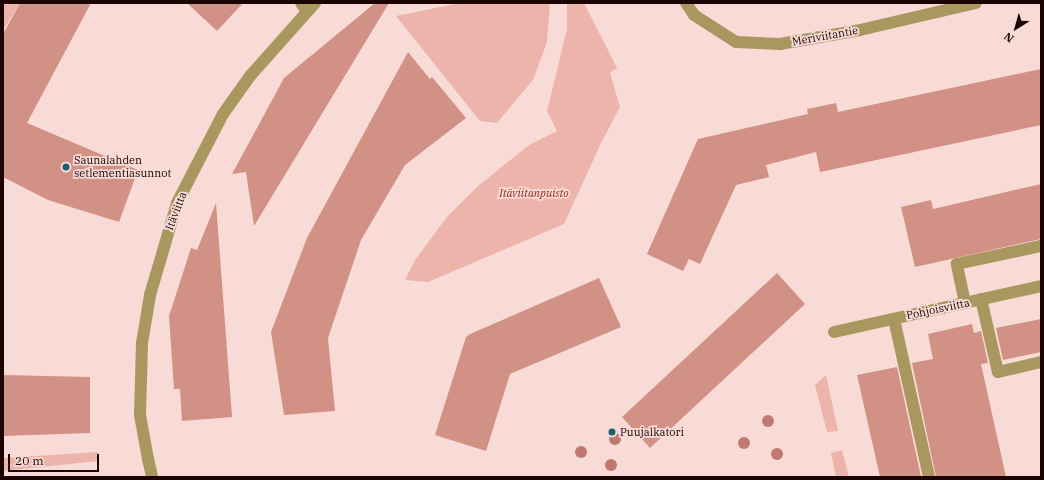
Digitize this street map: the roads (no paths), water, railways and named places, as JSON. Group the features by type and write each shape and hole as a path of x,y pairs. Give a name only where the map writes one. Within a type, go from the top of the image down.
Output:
{"street":[{"name":"Meriviitantie","path":"686,3 694,15 736,42 780,44 860,30 976,3"},
{"name":"Itäviitta","path":"152,477 140,415 142,342 150,295 177,203 223,114 250,76 308,5"},
{"path":"965,303 958,264 1041,246"},
{"name":"Pohjoisviitta","path":"834,332 1041,286"},
{"path":"981,300 998,372 1041,362"},
{"path":"894,319 929,477"}],"place":[{"name":"Saunalahden setlementiasunnot","path":"66,167"},
{"name":"Puujalkatori","path":"612,432"}],"park label":[{"name":"Itäviitanpuisto","path":"534,193"}]}
